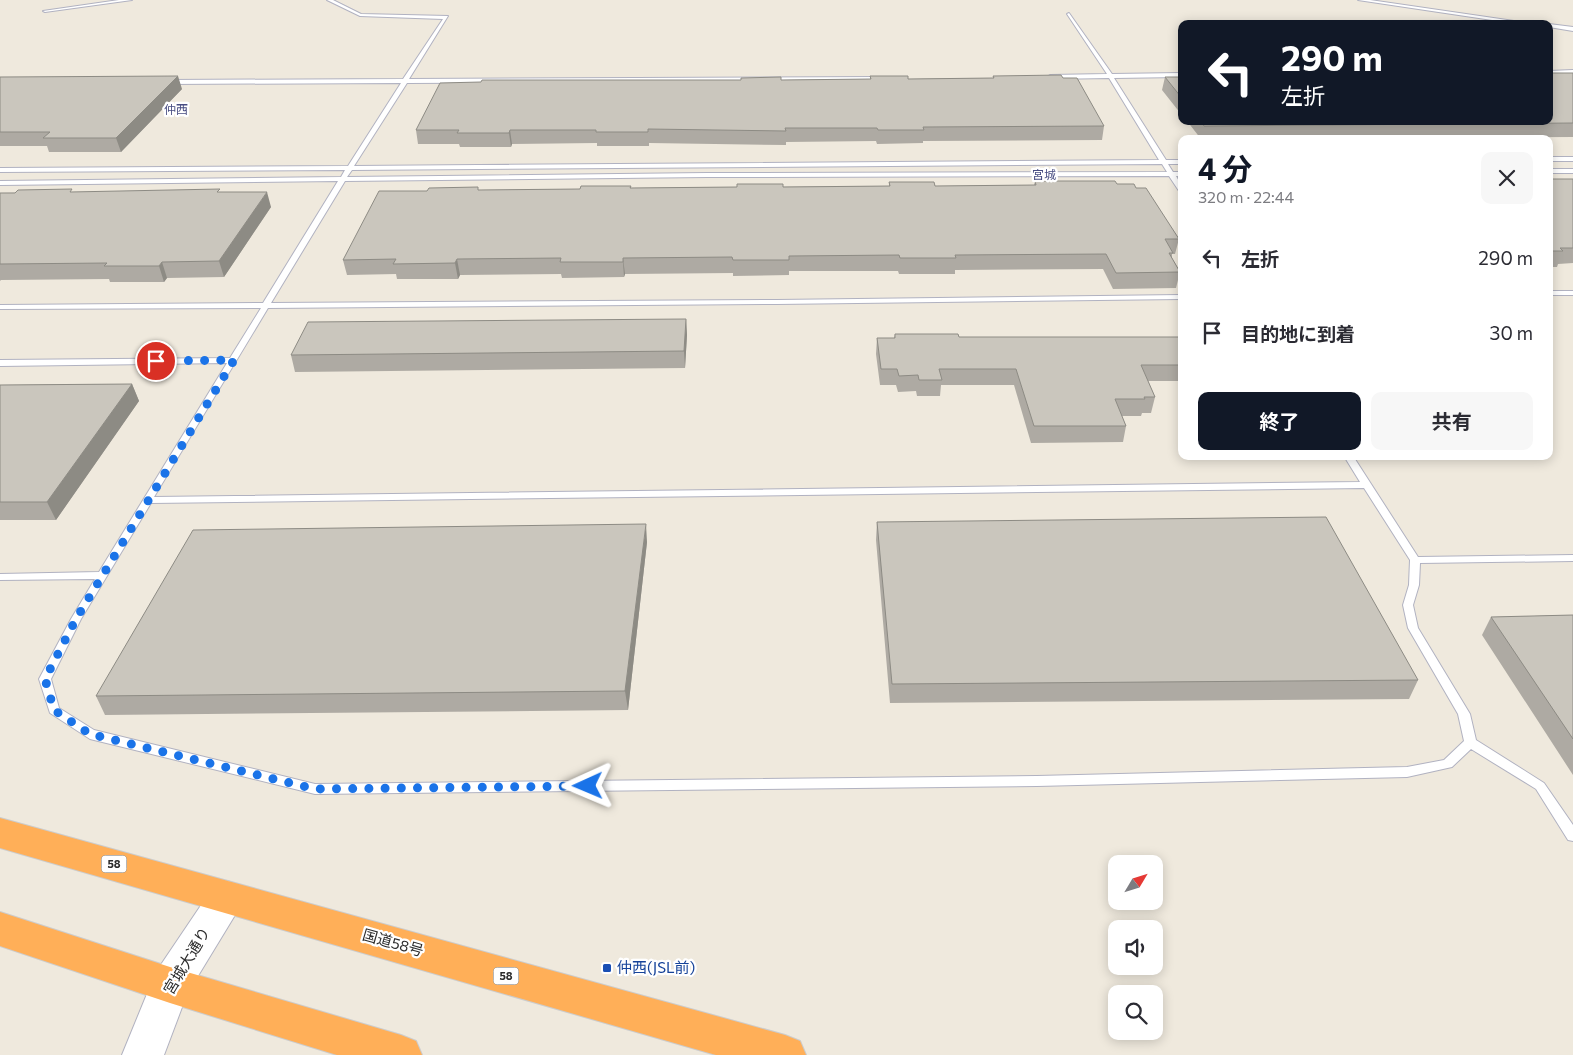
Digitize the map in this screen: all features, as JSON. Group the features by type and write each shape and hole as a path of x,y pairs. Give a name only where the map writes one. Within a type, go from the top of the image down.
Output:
{"highway":[{"name":"国道58号","path":"0,833 785,1055"},
{"path":"0,929 170,985 401,1055"}],"street":[{"name":"宮城大通り","path":"143,1055 170,985 227,897"}],"lane":[{"path":"45,11 130,0"},
{"path":"328,0 360,15 446,17 350,167 269,304 102,575 76,619 45,679 54,710 90,734 315,789 1037,781 1407,772 1448,764 1470,742"},
{"path":"1360,0 1503,20"},
{"path":"1068,14 1110,75 1178,185"},
{"path":"1562,28 1573,25"},
{"path":"1553,27 1573,29"},
{"path":"1553,73 1573,72"},
{"path":"1042,77 1178,74"},
{"path":"158,82 888,79"},
{"path":"1553,159 1573,159"},
{"path":"0,170 1178,162"},
{"path":"1553,171 1573,171"},
{"path":"0,183 707,175 1178,174"},
{"path":"1553,293 1573,293"},
{"path":"0,307 777,302 1178,296"},
{"path":"0,363 234,360"},
{"path":"1350,460 1415,560 1414,586 1408,605 1413,628 1464,714 1470,742 1540,786 1573,836"},
{"path":"148,500 1366,485"},
{"path":"1415,560 1573,558"},
{"path":"0,577 102,575"}],"building":[{"path":"1553,73 1573,73 1573,123 1553,123"},
{"path":"1061,75 1063,78 1077,78 1104,126 923,127 924,130 785,128 786,131 648,129 648,132 510,130 509,133 457,133 459,130 416,130 440,83 481,82 482,80 741,80 741,78 781,77 781,80 871,79 870,76 908,76 908,79"},
{"path":"178,76 116,138 43,138 50,132 0,132 0,77"},
{"path":"1165,77 1178,77 1178,93"},
{"path":"1203,125 1327,125 1204,126"},
{"path":"1553,179 1573,179 1573,248 1560,248 1563,251 1553,251"},
{"path":"1035,181 1115,181 1117,184 1134,184 1136,188 1146,188 1178,237 1178,239 1165,239 1173,253 1169,253 1178,272 1116,273 1106,254 955,255 956,258 900,258 899,255 789,256 789,260 733,260 732,257 623,258 623,262 560,262 561,258 457,259 455,263 393,264 396,259 343,260 379,191 427,191 429,188 478,187 478,190 580,189 581,186 631,186 630,188 737,187 737,184 783,184 783,187 890,186 889,182 934,182 935,186 1036,185"},
{"path":"72,189 70,192 220,189 217,192 267,192 219,261 162,262 159,266 104,266 107,263 0,264 0,193 15,193 18,190"},
{"path":"686,319 684,351 291,355 308,322"},
{"path":"895,334 958,334 959,337 1178,337 1178,365 1141,365 1155,397 1115,399 1126,426 1034,426 1016,369 939,369 942,380 919,380 918,375 899,376 897,369 881,369 877,338 895,338"},
{"path":"132,384 47,502 0,502 0,385"},
{"path":"1326,517 1418,680 892,684 877,522"},
{"path":"646,524 625,691 96,696 193,530"},
{"path":"1573,615 1573,739 1491,617"}],"place":[{"name":"仲西(JSL前)","path":"607,968"}],"district":[{"name":"仲西","path":"176,110"},
{"name":"宮城","path":"1044,175"}],"route":[{"path":"156,361 234,360 76,619 45,679 54,710 90,734 315,789 588,786"}]}
